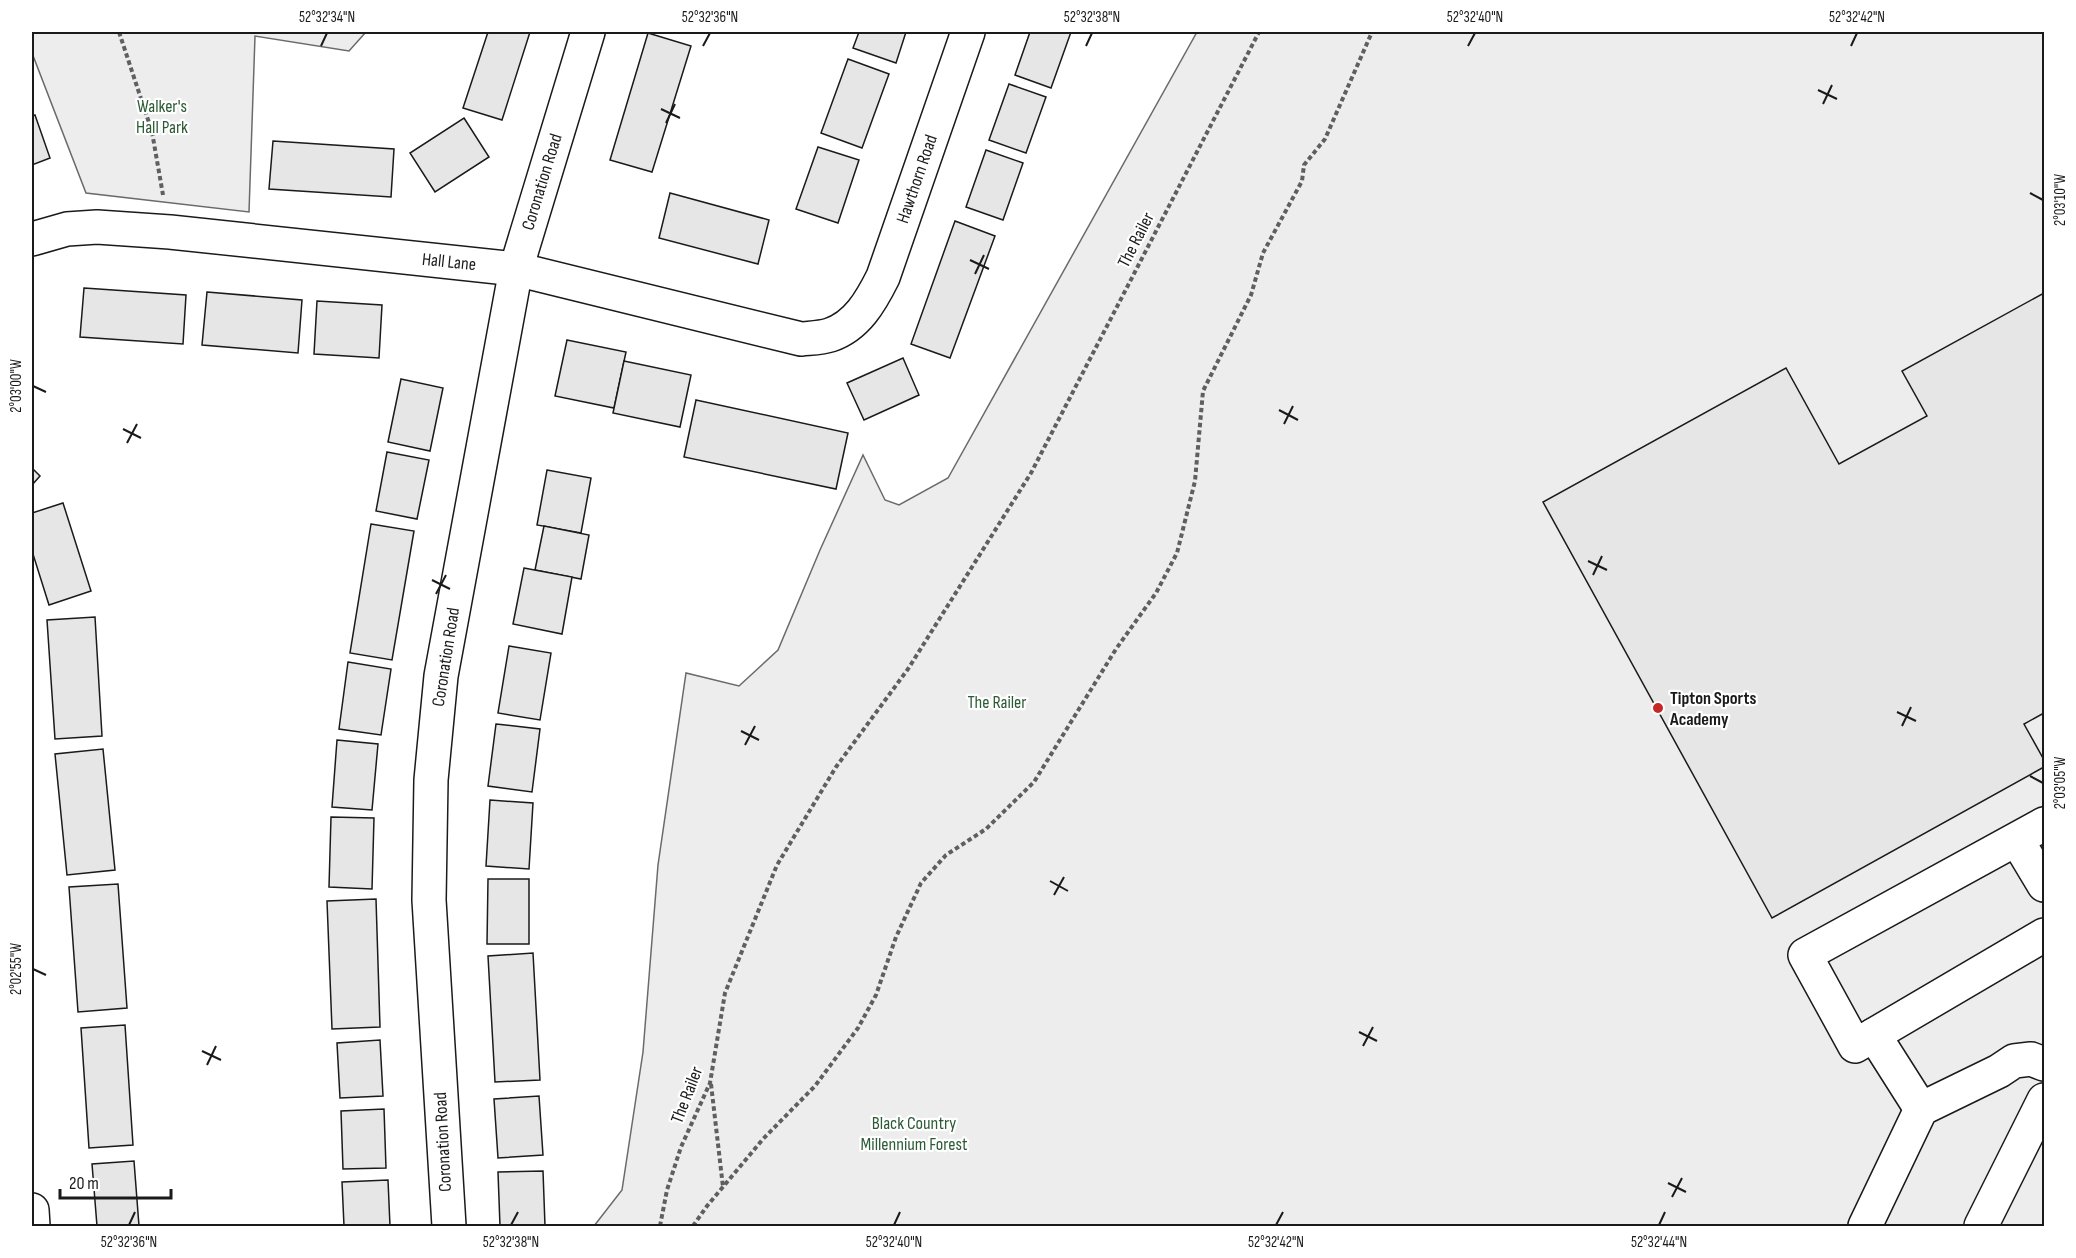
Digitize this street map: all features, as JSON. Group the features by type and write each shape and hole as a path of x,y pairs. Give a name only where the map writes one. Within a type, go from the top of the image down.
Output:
{"street":[{"name":"Coronation Road","path":"448,1227 429,900 431,780 441,676 516,269 588,32"},
{"name":"Hawthorn Road","path":"855,320 868,305 883,277 968,32"},
{"name":"Hall Lane","path":"32,239 67,230 97,227 170,232 516,269 801,339 830,335 855,320"},
{"path":"2044,885 2031,832 1805,955 1855,1046 2044,935"},
{"path":"1874,1035 1921,1109"},
{"path":"1865,1227 1921,1109 1999,1071 2014,1061 2031,1059 2044,1064"},
{"path":"1981,1227 2044,1101"},
{"path":"32,1210 33,1227"}],"path":[{"path":"119,32 152,132 170,232"},
{"name":"The Railer","path":"660,1227 667,1190 681,1147 710,1083 725,993 777,865 836,767 908,669 1031,473 1259,32"},
{"path":"693,1227 763,1139 814,1086 858,1028 876,995 896,937 921,883 946,855 987,829 1034,782 1116,650 1156,593 1177,553 1195,481 1203,391 1251,295 1263,253 1302,181 1304,165 1325,139 1372,32"},
{"path":"710,1083 723,1187"}],"green space":[{"name":"Walker's Hall Park","path":"32,32 366,32 349,51 255,36 249,212 86,193 32,53"},
{"name":"Tipton Sports Academy","path":"1197,32 2044,32 2044,1226 594,1226 622,1190 643,1052 658,865 686,673 739,686 778,650 863,455 885,500 899,505 948,478"}],"building":[{"path":"488,32 530,32 502,120 463,108"},
{"path":"859,32 906,32 896,63 853,48"},
{"path":"1030,32 1071,32 1051,88 1015,75"},
{"path":"648,33 691,46 652,172 610,160"},
{"path":"848,59 889,74 862,148 821,133"},
{"path":"1009,84 1046,97 1026,153 989,140"},
{"path":"35,115 50,158 32,165 32,116"},
{"path":"464,118 489,157 435,192 410,153"},
{"path":"273,141 394,149 391,197 269,189"},
{"path":"818,147 859,160 838,223 796,209"},
{"path":"986,150 1023,163 1003,220 966,207"},
{"path":"670,193 769,220 758,264 659,238"},
{"path":"955,221 995,236 950,358 911,344"},
{"path":"84,288 186,295 183,344 80,337"},
{"path":"207,292 302,300 298,353 202,345"},
{"path":"2044,293 2044,713 2024,724 2044,760 2044,767 1772,918 1543,502 1786,368 1839,464 1927,416 1902,371"},
{"path":"317,301 382,305 379,358 314,354"},
{"path":"567,340 626,352 614,408 555,396"},
{"path":"903,358 919,395 864,420 847,383"},
{"path":"624,361 691,375 680,427 613,413"},
{"path":"401,379 443,388 430,451 388,442"},
{"path":"696,400 848,433 836,489 684,457"},
{"path":"387,452 429,460 417,519 376,511"},
{"path":"32,468 40,476 32,485"},
{"path":"547,470 591,478 581,533 537,525"},
{"path":"63,503 91,591 49,605 32,551 32,513"},
{"path":"371,524 414,531 392,660 350,653"},
{"path":"544,526 589,535 581,579 535,570"},
{"path":"524,568 572,577 562,634 513,624"},
{"path":"95,617 102,736 55,739 47,620"},
{"path":"509,646 551,653 540,720 498,713"},
{"path":"348,662 391,669 381,735 339,729"},
{"path":"496,724 540,729 532,792 488,786"},
{"path":"337,740 378,744 372,810 332,807"},
{"path":"103,749 115,870 67,875 55,754"},
{"path":"490,800 533,803 529,869 486,866"},
{"path":"331,817 374,818 372,889 329,887"},
{"path":"488,879 529,879 529,944 487,944"},
{"path":"118,884 127,1008 78,1012 69,887"},
{"path":"376,899 380,1027 332,1029 327,901"},
{"path":"533,953 540,1080 495,1082 488,956"},
{"path":"125,1025 133,1145 89,1148 81,1028"},
{"path":"380,1040 383,1096 340,1098 337,1043"},
{"path":"539,1096 543,1155 498,1158 494,1099"},
{"path":"384,1109 386,1168 343,1169 341,1111"},
{"path":"134,1161 139,1226 97,1226 92,1164"},
{"path":"543,1171 545,1226 500,1226 498,1172"},
{"path":"388,1180 390,1226 344,1226 342,1182"}],"place":[{"name":"Tipton Sports Academy","path":"1658,708"}],"park label":[{"name":"Black Country Millennium Forest","path":"914,1133"}]}
